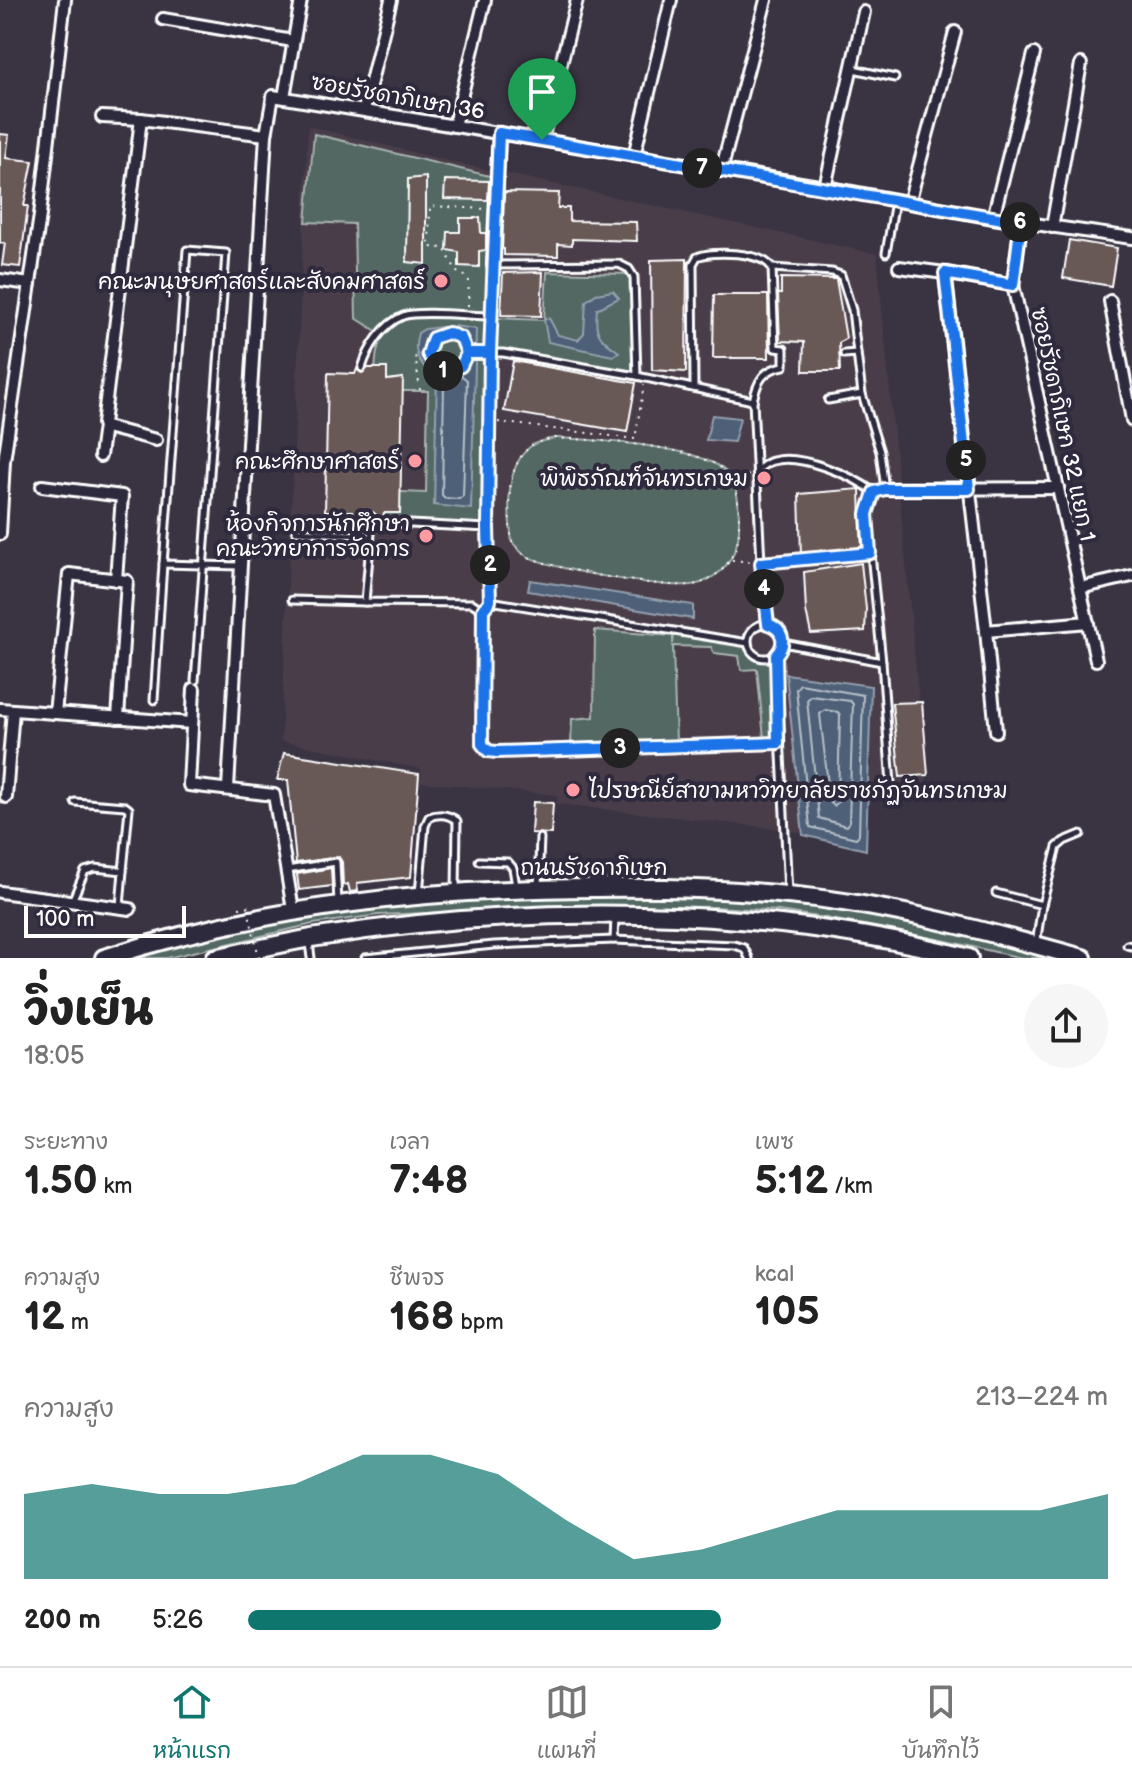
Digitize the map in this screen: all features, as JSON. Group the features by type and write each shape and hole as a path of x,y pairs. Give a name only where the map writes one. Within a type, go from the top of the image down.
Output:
{"main road":[{"name":"ถนนรัชดาภิเษก","path":"104,958 191,932 293,910 456,891 517,888 714,889 788,895 886,909 974,928 1083,958"},
{"path":"215,958 375,929 457,922 615,916 792,925 899,942 969,958"}],"street":[{"path":"0,534 4,461 30,284 65,0"},
{"path":"228,788 266,135 293,41 301,0"},
{"path":"364,110 391,0"},
{"path":"454,126 485,0"},
{"path":"542,140 577,0"},
{"path":"634,156 671,0"},
{"path":"721,171 766,0"},
{"path":"825,187 864,12"},
{"path":"163,19 293,41"},
{"path":"909,203 955,32"},
{"path":"993,218 1034,54"},
{"path":"1052,227 1081,64"},
{"name":"ซอยรัชดาภิเษก 36","path":"278,97 825,187 1052,227 1106,240 1132,238"},
{"path":"102,117 266,135"},
{"path":"100,456 141,119"},
{"path":"493,265 499,133"},
{"name":"ซอยรัชดาภิเษก 32 แยก 1","path":"1021,222 1013,285 1096,660"},
{"path":"899,267 1013,285"},
{"path":"945,273 996,731"},
{"path":"0,280 30,284"},
{"path":"1110,301 1132,420"},
{"path":"104,426 156,440"},
{"path":"42,486 122,496 116,580"},
{"path":"887,489 1058,488"},
{"path":"55,713 68,574 127,581 118,718"},
{"path":"1080,588 1132,576"},
{"path":"986,631 1088,622"},
{"path":"195,685 189,785 274,795 293,910"},
{"path":"0,709 192,723"},
{"path":"6,797 13,710"},
{"path":"0,892 125,908"}],"lane":[{"path":"852,69 895,78"},
{"path":"886,253 895,201"},
{"path":"154,700 187,250 226,253 195,685"},
{"path":"694,388 693,264 697,257 708,253 765,259 772,268 775,348 784,349 784,366 766,373 757,383 753,401 761,563 768,624"},
{"path":"637,376 634,277 629,269 619,264 493,265 488,528 490,601 483,610 482,744 488,751 778,743"},
{"path":"756,471 777,460 787,460 831,468 850,475 874,492 887,489 880,452 862,394 852,310 841,275 772,268"},
{"path":"362,368 367,353 381,334 406,314 491,316"},
{"path":"490,353 637,376 753,401"},
{"path":"844,354 857,353"},
{"path":"828,400 862,394"},
{"path":"874,492 867,514 892,798"},
{"path":"296,531 357,535 372,520 488,528"},
{"path":"365,602 372,520"},
{"path":"163,564 241,566"},
{"path":"292,600 472,603 483,610"},
{"path":"490,601 748,643"},
{"path":"776,655 759,657 750,649 748,643 753,628 768,624 778,628 783,643 776,655 788,895"},
{"path":"783,643 882,662"},
{"path":"75,802 125,806 129,809 123,871 125,908"},
{"path":"419,895 425,826 429,817 436,814 451,815 457,821 456,891"},
{"path":"1036,945 1042,905 1057,847 1081,834"},
{"path":"537,888 540,838"},
{"path":"479,861 508,862 513,868 517,888"},
{"path":"287,870 336,862 338,904"},
{"path":"72,901 85,871 95,868 123,871"},
{"path":"996,893 1042,905"},
{"path":"614,940 615,916"},
{"path":"308,939 311,958"},
{"path":"365,958 479,946 614,940 734,945 744,948 749,958"}],"path":[{"path":"468,316 469,278 457,272 444,248 429,247 430,206 496,209"},
{"path":"448,333 461,338 467,353 461,366 451,372 437,368 428,354 433,338 448,333"},
{"path":"467,353 490,353"},
{"path":"420,390 415,355 428,354"},
{"path":"489,421 635,439 645,378"},
{"path":"555,438 606,441 697,456 726,472 732,483 737,492 740,529 731,560 718,574 696,585 629,580 563,570 526,555 512,542 508,510 516,463 533,444 555,438"},
{"path":"732,483 756,471"},
{"path":"731,560 761,563 870,553"},
{"path":"248,909 258,953"}],"shaded area":[{"path":"308,126 453,162 877,254 928,798 864,796 860,842 779,829 557,804 557,795 421,782 421,769 281,741"}],"green space":[{"path":"314,134 494,177 487,312 405,311 389,320 378,332 356,318 354,224 306,222"},
{"path":"547,272 631,274 634,374 492,351 493,318 544,320"},
{"path":"407,316 488,318 486,526 374,519 375,491 426,493 428,391 382,391 374,384 379,344 388,329"},
{"path":"555,438 671,450 713,463 726,472 736,490 739,511 738,539 730,560 720,572 706,581 684,585 638,582 583,572 523,554 512,542 509,504 512,478 522,455 531,446"},
{"path":"595,630 673,636 673,644 674,633 743,645 756,658 771,658 774,739 764,738 757,669 741,670 739,656 714,653 711,647 673,646 676,743 571,745 572,719 594,717"},
{"path":"534,894 708,895 803,903 913,922 1058,958 1022,958 942,940 778,911 593,906 378,915 313,924 167,958 132,958 228,930 395,903"}],"water":[{"path":"613,291 619,298 597,309 596,324 602,338 619,352 613,356 548,342 544,320 549,318 558,335 578,340 584,333 586,301 596,294"},
{"path":"453,326 476,329 471,509 434,505 437,376 421,363 416,347 418,333 425,329","holes":["455,334 465,342 467,357 456,370 442,371 427,354 433,338"]},
{"path":"712,415 740,418 734,442 706,440"},
{"path":"530,580 693,605 693,619 528,591"},
{"path":"786,674 871,686 866,850 803,835"}],"building":[{"path":"0,134 9,135 6,158 33,161 24,206 28,206 20,267 2,265 5,243 0,243"},
{"path":"426,177 426,264 407,262 408,179"},
{"path":"445,180 489,181 488,200 444,199"},
{"path":"504,192 559,193 558,208 569,208 569,221 636,222 637,241 572,239 572,245 558,244 558,256 504,255"},
{"path":"460,218 480,218 481,233 486,233 486,250 479,251 479,267 459,266 459,252 447,250 448,232 460,232"},
{"path":"1069,240 1117,248 1111,286 1063,278"},
{"path":"687,259 686,372 652,370 651,260"},
{"path":"543,272 541,316 501,315 503,273"},
{"path":"781,278 836,279 846,338 839,343 840,371 803,371 804,342 780,341 778,294 781,294"},
{"path":"714,295 768,295 769,358 713,358"},
{"path":"513,361 636,383 627,432 504,411"},
{"path":"368,368 387,368 387,380 403,378 400,513 384,513 383,517 377,517 373,512 366,517 353,517 353,511 325,511 328,373 355,374 357,369 362,373"},
{"path":"860,489 862,549 801,554 799,494"},
{"path":"861,563 865,631 811,634 804,572"},
{"path":"922,702 928,775 900,777 892,703"},
{"path":"284,753 419,774 411,877 357,883 358,891 350,892 348,884 343,885 339,857 296,863 288,780 277,780"},
{"path":"533,802 553,803 551,834 531,833"},
{"path":"331,868 332,886 299,890 297,874"}],"place":[{"name":"คณะมนุษยศาสตร์และสังคมศาสตร์","path":"441,281"},
{"name":"คณะศึกษาศาสตร์","path":"415,461"},
{"name":"พิพิธภัณฑ์จันทรเกษม","path":"764,478"},
{"name":"ห้องกิจการนักศึกษา คณะวิทยาการจัดการ","path":"426,536"},
{"name":"ไปรษณีย์สาขามหาวิทยาลัยราชภัฏจันทรเกษม","path":"573,790"}],"route":[{"path":"542,140 499,133 490,353 467,353 461,366 451,372 437,368 428,354 433,338 448,333 461,338 467,353 490,353 490,601 483,610 482,744 488,751 497,752 778,743 776,655 783,638 778,628 768,624 761,563 870,553 867,514 874,492 885,489 969,489 945,273 1013,285 1021,222 542,140"}]}
